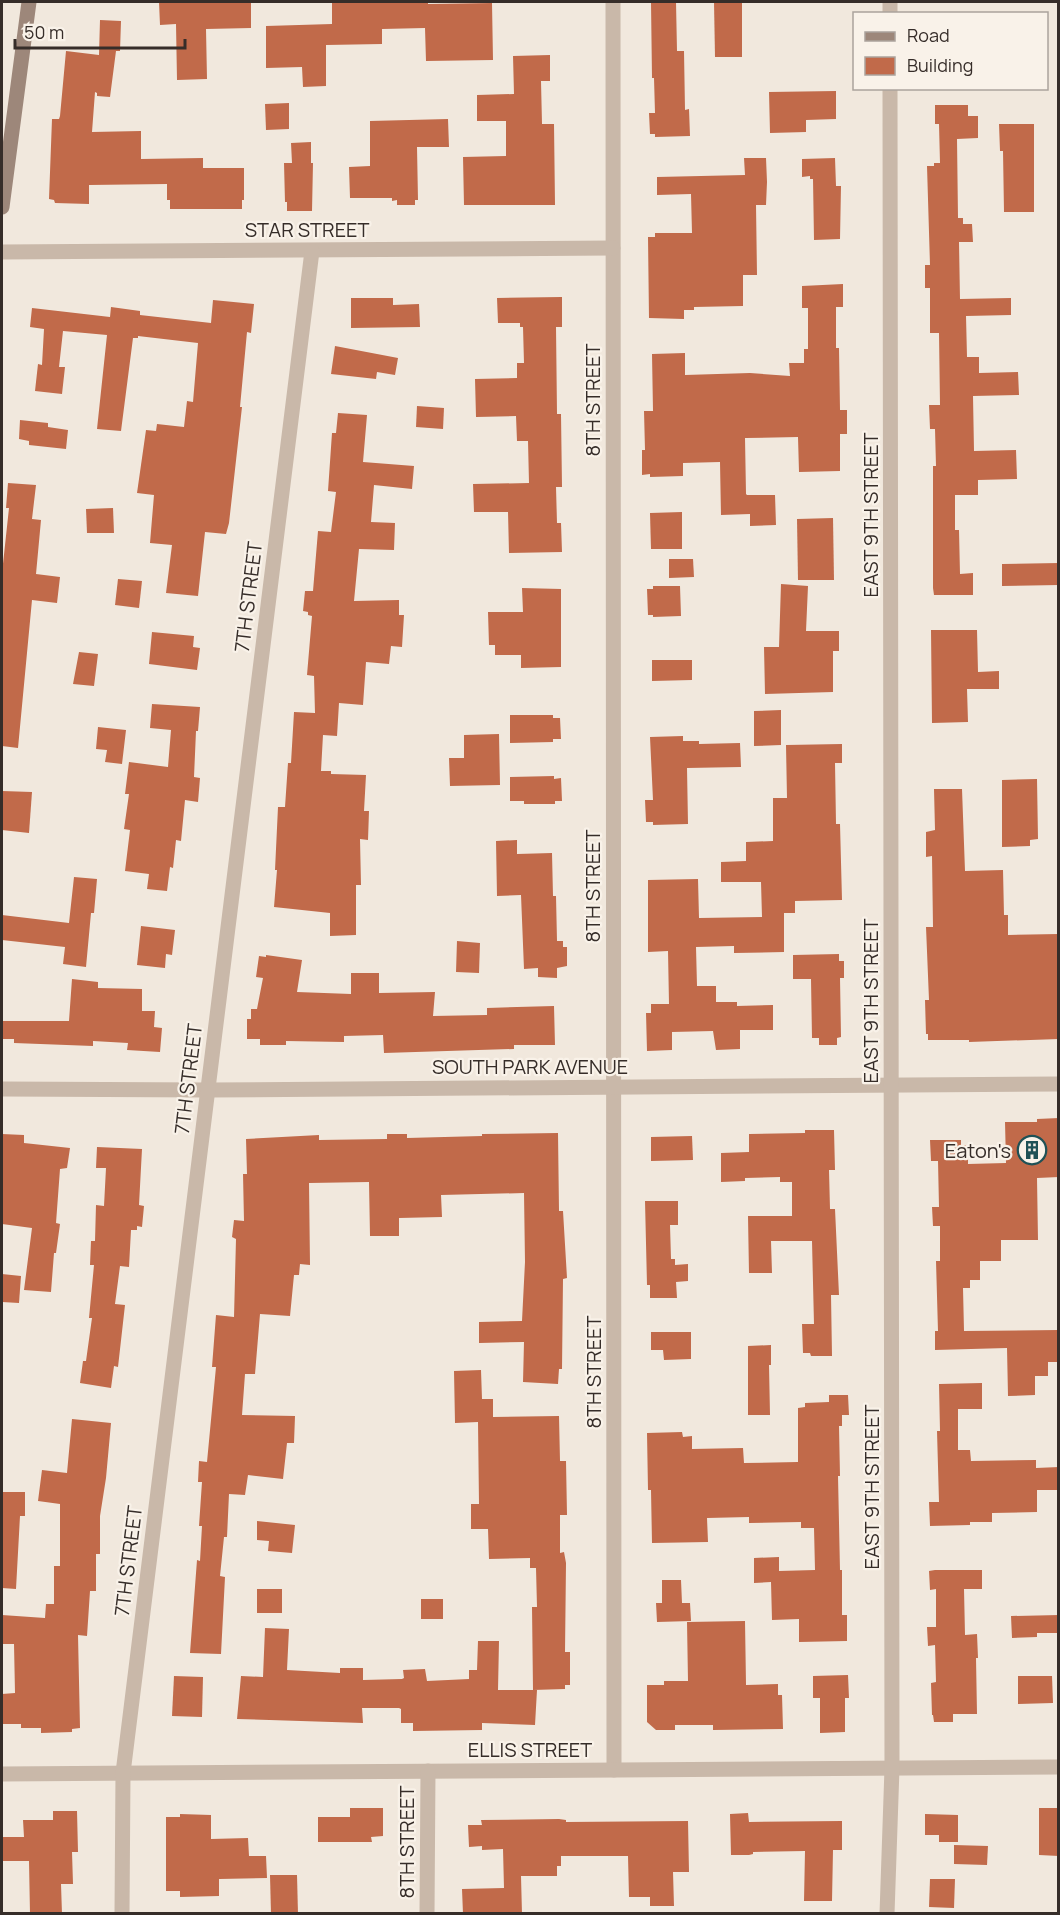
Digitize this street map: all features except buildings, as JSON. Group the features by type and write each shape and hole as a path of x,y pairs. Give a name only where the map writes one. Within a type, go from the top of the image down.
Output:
{"main road":[{"path":"2,207 28,2"}],"street":[{"name":"8TH STREET","path":"613,2 614,1770"},
{"name":"EAST 9TH STREET","path":"887,1914 892,1768 890,90"},
{"name":"STAR STREET","path":"2,252 613,248"},
{"name":"7TH STREET","path":"122,1914 123,1773 312,251"},
{"name":"SOUTH PARK AVENUE","path":"2,1089 208,1090 1059,1084"},
{"name":"ELLIS STREET","path":"2,1774 1059,1767"},
{"name":"8TH STREET","path":"427,1914 428,1771"}],"place":[{"name":"Eaton's","path":"1032,1150"}]}
